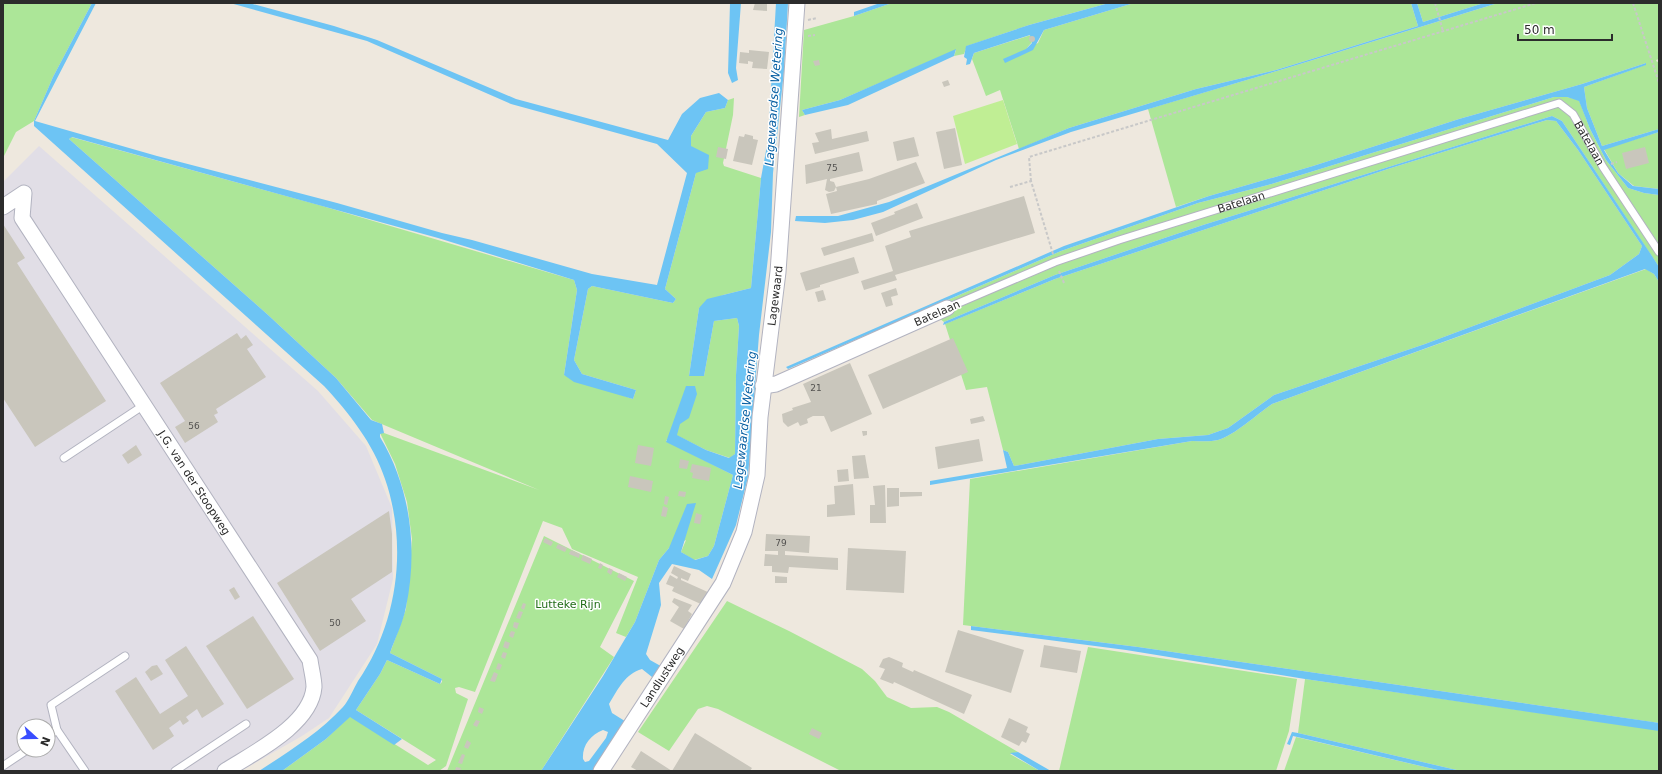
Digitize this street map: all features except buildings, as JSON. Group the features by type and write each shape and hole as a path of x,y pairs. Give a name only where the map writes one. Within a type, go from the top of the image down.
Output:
{"street":[{"name":"Lagewaard","path":"723,583 744,532 754,494 757,475 763,386 778,272 797,3"},
{"name":"J.G. van der Stoopweg","path":"3,206 24,193 22,218 310,660 314,688 306,709 291,728 225,771"},
{"name":"Batelaan","path":"763,386 776,384 947,308"},
{"name":"Landlustweg","path":"601,771 723,583"}],"lane":[{"name":"Batelaan","path":"947,308 1055,262 1119,240 1559,103 1573,114 1603,167 1659,252"},
{"path":"64,458 144,405"},
{"path":"85,771 57,730 52,705 125,656"},
{"path":"175,771 246,724"},
{"path":"3,766 16,757"}],"path":[{"path":"1435,3 1443,31"},
{"path":"1051,248 1031,181 1029,157 1536,3"},
{"path":"1633,3 1659,83"},
{"path":"1010,187 1031,181"},
{"path":"1058,268 1064,283"}],"shaded area":[{"path":"39,146 318,391 366,446 392,508 393,579 377,644 329,718 302,736 241,771 3,771 3,182"}],"green space":[{"path":"3,3 92,3 53,77 34,121 16,132 3,158"},
{"path":"892,3 1109,3 1029,25 967,46 964,54 954,56 956,50 840,100 802,110 805,115 799,117 804,30 854,16"},
{"path":"1134,3 1411,3 1418,26 1276,70 1196,89 1069,128 1019,149 1000,90 986,96 972,59 974,53 1031,35 1032,42 1027,48 1038,43 1044,30"},
{"path":"1417,3 1484,3 1423,22"},
{"path":"1498,3 1659,3 1659,59 1656,60 1657,62 1659,61 1659,129 1602,146 1587,108 1584,87 1645,65 1646,63 1582,84 1459,119 1313,166 1176,207 1148,109"},
{"path":"1554,97 1567,97 1579,100 1590,129 1606,160 1628,188 1644,193 1659,195 1659,267 1562,121 1552,116 1203,225 1055,275 944,322 927,309 1061,251 1198,203 1268,185"},
{"path":"734,98 733,115 723,163 724,166 761,178 751,288 723,295 699,308 689,376 704,376 714,321 737,318 739,326 736,375 735,454 730,458 706,450 676,435 679,424 697,395 666,441 733,475 714,546 708,556 694,560 681,552 686,540 669,548 659,560 635,622 626,637 616,633 638,577 572,549 562,528 543,521 475,692 459,687 455,688 456,693 468,699 446,766 439,771 282,771 326,739 350,716 428,765 436,760 356,710 380,674 387,660 440,684 442,682 442,679 390,653 406,609 412,539 407,502 395,464 380,433 384,433 539,490 372,420 336,378 267,314 69,139 71,137 319,205 574,280 577,290 564,375 633,399 636,390 582,374 574,360 588,289 592,286 673,303 676,299 665,289 696,173 691,146 691,136 706,112 725,108 728,100"},
{"path":"1003,100 1017,144 965,164 953,116"},
{"path":"1547,120 1556,121 1578,150 1642,246 1639,254 1610,275 1425,344 1274,395 1228,428 1208,435 1158,439 1014,466 1008,452 1003,450 987,387 966,390 945,324 1055,279 1391,168"},
{"path":"1659,132 1659,189 1634,186 1618,173 1604,149"},
{"path":"1646,269 1654,274 1659,282 1659,723 1138,647 963,625 970,479 1192,441 1218,440 1231,434 1272,404"},
{"name":"Lutteke Rijn","path":"544,536 634,581 600,647 614,657 541,771 447,771"},
{"path":"727,601 862,669 875,681 887,697 911,708 937,707 949,712 1018,752 1010,754 1040,771 841,771 718,709 707,706 698,709 669,751 638,732"},
{"path":"1088,647 1297,679 1289,731 1276,771 1059,771"},
{"path":"1305,679 1658,730 1659,771 1461,771 1298,733"},
{"path":"1296,737 1442,771 1284,771"}],"water":[{"path":"92,3 96,3 35,121 157,156 337,203 592,274 657,285 687,173 657,144 511,104 367,41 230,3 249,3 334,26 377,40 516,99 668,140 682,114 700,98 719,93 728,100 725,108 706,112 691,136 691,146 709,155 708,169 696,173 665,289 676,299 673,303 592,286 588,289 574,360 582,374 636,390 633,399 574,382 564,375 577,290 574,280 438,238 72,137 69,139 267,314 336,378 371,420 382,424 384,433 380,434 380,437 391,457 399,477 405,498 411,542 410,585 405,613 390,653 442,679 440,684 387,660 380,674 356,710 402,739 394,745 350,717 326,739 282,771 259,771 303,742 343,707 372,658 390,609 395,583 397,557 396,530 392,504 385,479 374,453 351,418 324,386 34,126 34,121 53,77"},
{"path":"730,3 741,3 736,68 738,80 732,83 728,73"},
{"name":"Lagewaardse Wetering","path":"776,3 788,3 784,71 773,173 771,232 759,335 748,477 736,525 712,579 699,570 672,564 659,583 661,605 646,654 650,660 666,669 657,681 642,669 626,678 609,704 612,713 628,723 594,771 541,771 603,676 635,622 659,560 669,548 687,504 696,503 681,552 695,560 708,556 714,546 733,475 666,442 686,386 695,386 697,394 689,418 680,424 677,435 706,450 729,458 735,454 736,375 739,326 737,318 714,321 704,376 689,376 699,308 707,299 751,288 761,178 768,140","holes":["603,730 608,732 606,738 589,761 585,762 583,759 585,745 598,732"]},
{"path":"880,3 892,3 854,16 854,12"},
{"path":"1109,3 1134,3 1044,30 1033,50 1005,63 1003,59 1026,49 1032,43 1030,35 974,53 970,64 966,65 967,59 964,57 966,46 1029,25"},
{"path":"1411,3 1417,3 1423,22 1484,3 1498,3 1287,68 1071,132 996,160 883,212 853,220 825,223 795,221 796,216 838,216 889,202 1069,128 1196,89 1276,70 1418,26"},
{"path":"956,49 954,56 848,105 805,115 802,110 840,100"},
{"path":"1646,63 1646,65 1584,87 1587,108 1602,146 1659,129 1659,132 1604,150 1618,173 1633,186 1659,189 1659,195 1644,193 1628,188 1606,160 1590,129 1579,101 1567,97 1554,97 1268,185 1198,203 1061,251 788,369 786,367 1064,246 1209,196 1313,166 1459,119 1582,84"},
{"path":"1552,116 1562,121 1652,256 1659,267 1659,282 1654,274 1645,269 1272,404 1231,434 1218,440 1192,441 930,485 930,481 1007,468 1003,450 1008,452 1014,466 1158,439 1208,435 1228,428 1274,395 1425,344 1610,275 1639,254 1642,246 1578,150 1556,121 1547,120 1391,168 1055,279 943,325 944,322 1055,275 1203,225"},
{"path":"971,626 1138,647 1653,722 1659,723 1659,731 1305,679 1126,650 971,630"},
{"path":"1292,732 1461,771 1442,771 1293,736 1290,745 1287,744"},
{"path":"1018,752 1051,771 1040,771 1010,753"}]}
